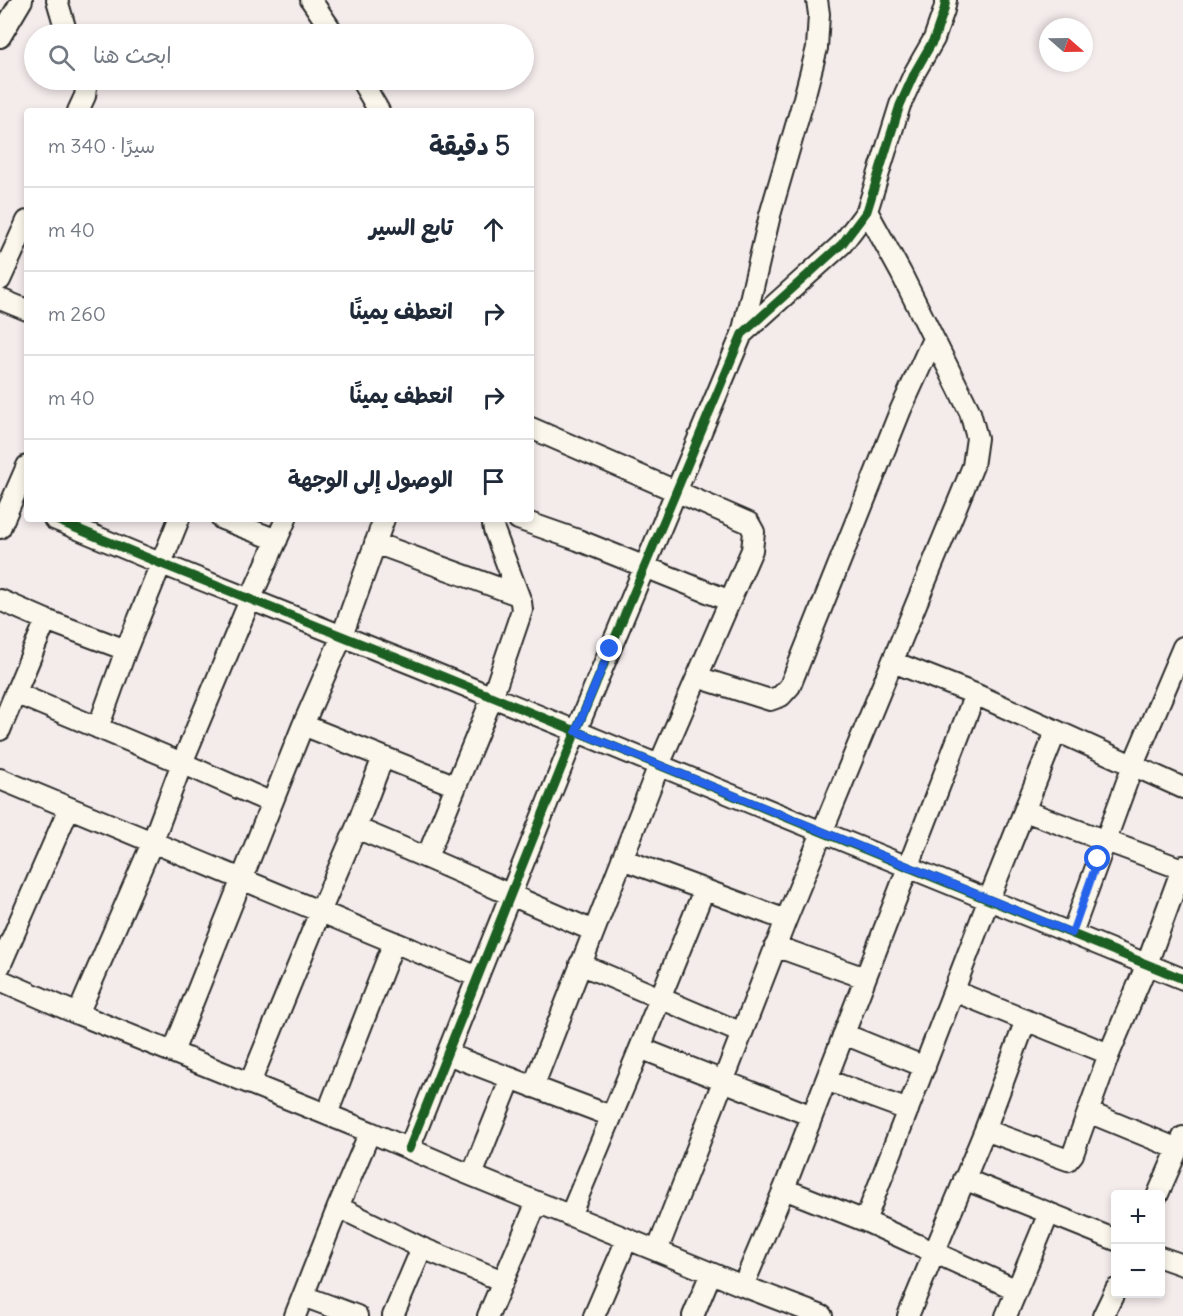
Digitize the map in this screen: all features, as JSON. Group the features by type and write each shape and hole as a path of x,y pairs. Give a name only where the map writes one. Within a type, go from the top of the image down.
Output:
{"street":[{"path":"0,37 22,0"},
{"path":"57,0 64,24"},
{"path":"311,0 327,24"},
{"path":"409,1149 576,731 742,334 770,215 817,48 819,14 817,0"},
{"path":"742,334 843,244 867,211 900,105 934,39 946,0"},
{"path":"79,108 86,90"},
{"path":"367,90 377,108"},
{"path":"657,1251 786,920 973,466 977,438 970,412 901,273 867,211"},
{"path":"0,280 24,228"},
{"path":"0,299 24,309"},
{"path":"697,677 770,700 782,696 790,686 902,409 933,339"},
{"path":"533,1087 659,765 752,550 754,532 749,523 534,429"},
{"path":"0,528 24,474"},
{"path":"61,522 1183,979"},
{"path":"98,728 126,650 178,522"},
{"path":"230,522 277,540"},
{"path":"78,1014 152,843 182,763 285,522"},
{"path":"173,1052 303,725 342,636 383,522"},
{"path":"427,857 492,698 522,609 493,522"},
{"path":"527,522 578,540 730,601"},
{"path":"375,543 518,595"},
{"path":"0,600 126,650"},
{"path":"0,730 46,620"},
{"path":"1072,933 1133,765 1183,647"},
{"path":"893,662 975,694 1183,788"},
{"path":"15,693 272,803"},
{"path":"743,1286 784,1189 975,694"},
{"path":"303,725 456,786"},
{"path":"865,1221 1056,731"},
{"path":"250,1083 356,828 383,757"},
{"path":"0,779 478,977"},
{"path":"0,966 69,808"},
{"path":"985,1130 1068,1160 1073,1154 1109,1053 1147,964 1182,867 1024,811"},
{"path":"356,828 594,931"},
{"path":"622,859 786,920"},
{"path":"570,1216 704,890"},
{"path":"327,1114 394,942"},
{"path":"776,946 865,978"},
{"path":"580,964 742,1033"},
{"path":"0,980 570,1216 822,1316"},
{"path":"954,991 1109,1053"},
{"path":"909,1316 985,1130 1026,1020"},
{"path":"844,1035 925,1067"},
{"path":"640,1048 812,1116"},
{"path":"447,1053 611,1116"},
{"path":"472,1175 511,1078"},
{"path":"826,1080 908,1110"},
{"path":"1088,1112 1180,1143 1160,1190"},
{"path":"295,1316 370,1132"},
{"path":"964,1179 1111,1238"},
{"path":"784,1189 865,1221 1017,1290"},
{"path":"488,1316 537,1202"},
{"path":"338,1207 423,1248 503,1281"},
{"path":"1006,1316 1049,1213"},
{"path":"594,1316 627,1239"},
{"path":"393,1316 423,1248"},
{"path":"1165,1258 1183,1265"},
{"path":"693,1316 711,1273"},
{"path":"303,1296 357,1316"},
{"path":"1103,1316 1112,1298"}],"cycle path":[{"path":"409,1149 576,731 742,334 842,244 867,211 900,105 934,39 946,0"},
{"path":"61,522 1183,979"}],"route":[{"path":"610,649 576,731 1072,933 1098,859"}]}
